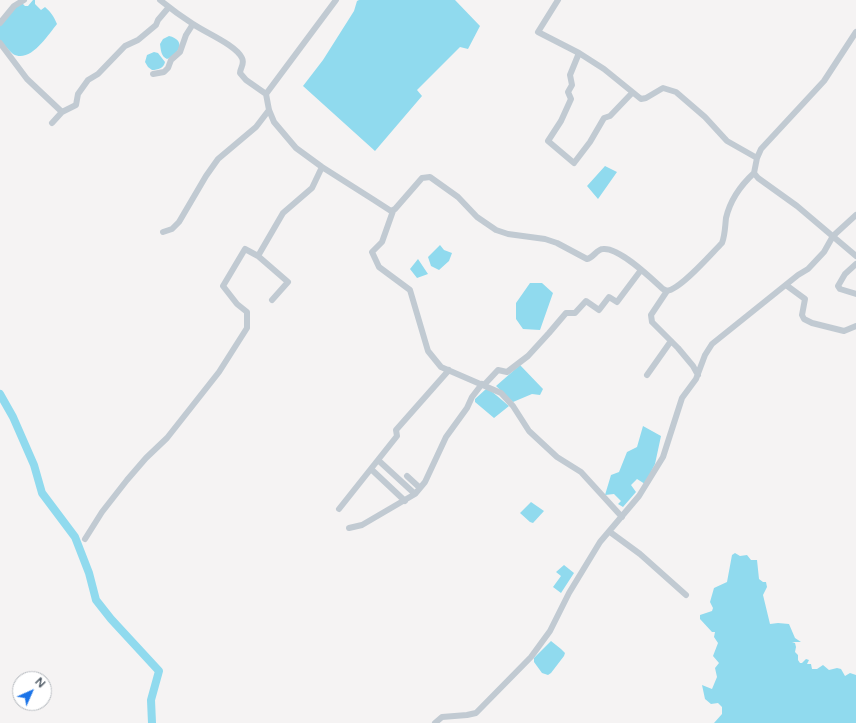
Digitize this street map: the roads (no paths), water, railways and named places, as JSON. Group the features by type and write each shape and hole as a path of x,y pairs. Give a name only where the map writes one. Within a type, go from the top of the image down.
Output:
{"street":[{"path":"0,23 14,6 24,0"},
{"path":"160,0 193,24 233,48 240,55 243,60 240,73 246,80 266,94 274,122 296,148 389,211 393,211"},
{"path":"266,94 336,0"},
{"path":"558,0 538,32 578,53 604,69 632,93 641,98 646,98 663,88 676,92 705,117 727,141 757,158"},
{"path":"52,123 62,112 76,105 78,94 88,80 98,74 125,46 138,40 156,26 158,20 169,7"},
{"path":"153,74 164,72 168,68 171,60 180,52 186,34 193,24"},
{"path":"698,375 692,366 652,322 651,315 667,291 674,289 696,270 722,243 726,218 734,198 740,188 754,174 757,158 761,149 824,81 856,32"},
{"path":"0,43 27,79 62,112"},
{"path":"578,53 570,76 572,85 568,92 571,99 561,121 548,141 574,163 590,142 604,118 610,116 632,93"},
{"path":"163,232 172,229 179,222 206,176 218,159 256,127 270,110"},
{"path":"258,256 283,213 312,188 322,167"},
{"path":"754,174 797,206 856,256"},
{"path":"622,517 581,472 556,457 529,432 513,406 501,393 441,367 428,351 410,290 379,267 372,252 382,242 393,211 422,178 430,177 458,197 476,217 501,233 557,243 587,259 599,250 608,250 627,258 667,291"},
{"path":"435,723 442,717 476,713 531,657 550,631 569,593 600,542 640,496 663,457 682,398 698,375 705,355 712,344 812,265 824,252 833,236 856,216"},
{"path":"85,539 102,512 127,480 146,458 167,438 219,372 247,328 247,312 237,304 223,286 246,249 258,256 288,282 272,300"},
{"path":"856,264 845,274 838,286 840,289 856,294"},
{"path":"350,528 362,525 415,494 425,482 446,437 467,408 472,397 498,370 507,372 528,356 566,313 575,313 586,301 599,310 609,297 617,302 641,270"},
{"path":"786,285 805,299 802,315 804,319 812,323 844,331 856,326"},
{"path":"647,375 671,342"},
{"path":"339,508 397,436 396,430 449,370"},
{"path":"378,460 415,494"},
{"path":"371,469 405,501"},
{"path":"407,476 420,488"},
{"path":"610,532 640,554 686,595"}],"water":[{"path":"33,0 35,0 35,4 41,10 45,7 47,9 57,24 38,47 26,55 19,56 9,51 0,40 0,24 12,10 22,3 25,6 28,6"},
{"path":"455,0 480,26 468,49 460,47 417,90 422,96 375,151 303,86 323,60 354,11 357,1"},
{"path":"169,36 178,41 179,47 178,51 172,57 167,59 162,55 160,44 163,39"},
{"path":"154,52 158,53 165,62 160,68 152,70 145,62 147,55"},
{"path":"605,166 617,172 598,199 587,186"},
{"path":"440,245 444,250 452,253 449,261 439,270 431,266 428,257"},
{"path":"418,259 428,274 417,278 410,269"},
{"path":"530,283 542,283 553,293 540,330 523,329 516,319 516,303"},
{"path":"520,365 543,389 540,395 532,394 513,402 496,386"},
{"path":"486,389 490,390 509,406 494,418 475,402 475,399"},
{"path":"643,426 661,436 655,464 645,484 637,479 631,485 636,492 623,507 618,504 621,501 614,494 605,495 611,475 619,472 627,452 637,447"},
{"path":"531,502 544,511 533,523 520,513"},
{"path":"735,553 740,556 747,555 751,560 757,560 759,579 766,582 767,587 763,595 770,624 789,624 795,638 801,642 792,642 795,643 795,652 798,655 798,660 800,663 806,659 809,660 807,664 811,664 812,669 817,669 823,665 829,670 837,668 841,669 845,676 850,673 856,675 856,723 714,723 722,714 722,707 718,703 711,704 705,699 702,685 712,689 717,677 715,668 719,663 713,656 718,643 714,637 715,632 712,632 700,619 700,615 712,611 713,608 710,602 714,588 727,582 732,555"},
{"path":"564,565 574,573 561,593 553,587 561,576 556,572"},
{"path":"551,641 565,653 548,675 542,673 534,662 534,658"}],"waterway":[{"path":"0,394 13,417 34,465 42,493 75,537 89,573 96,600 111,619 159,671 151,700 152,723"}]}
